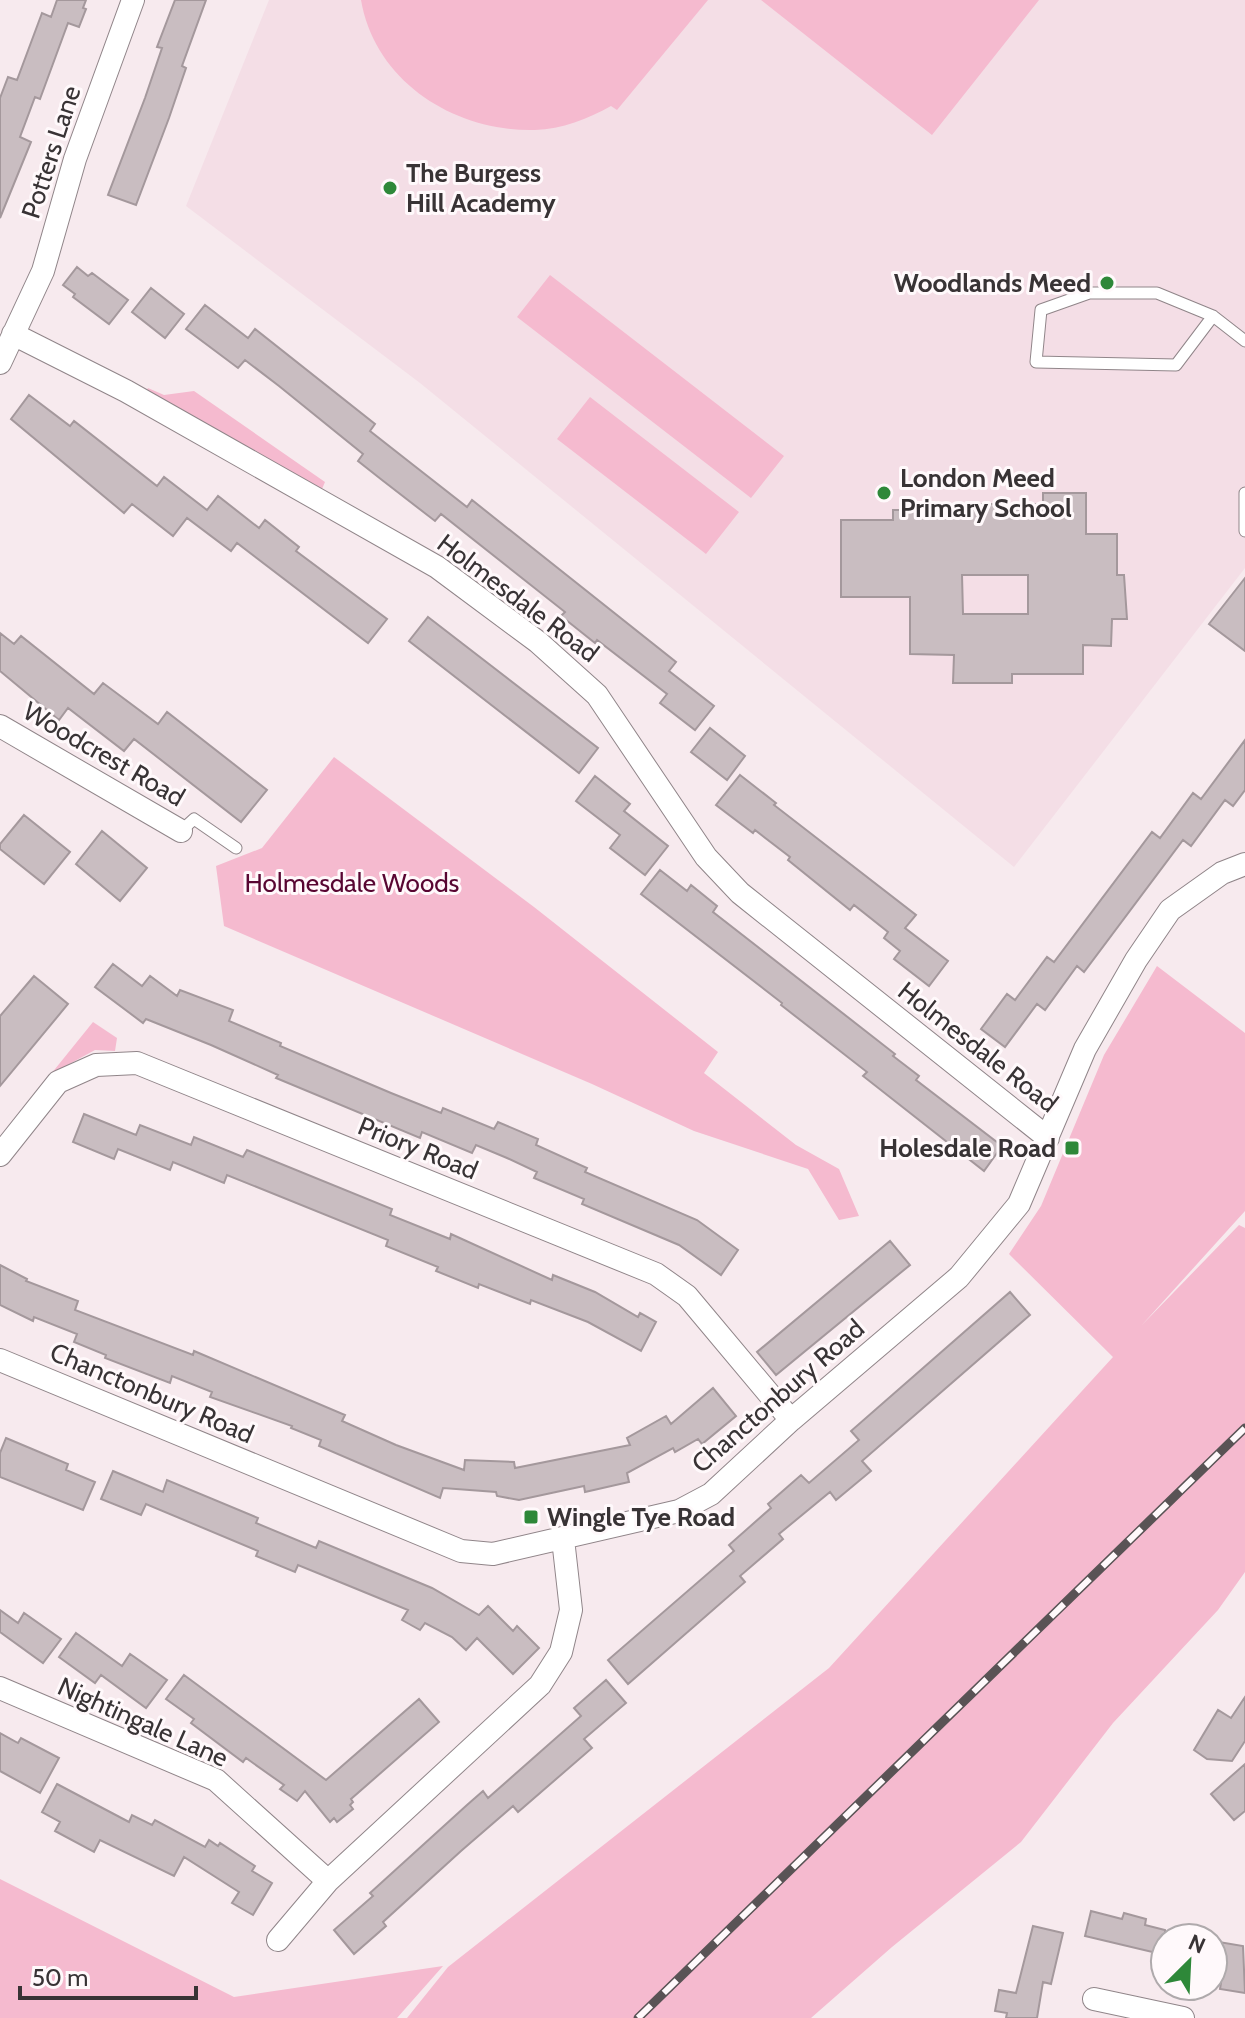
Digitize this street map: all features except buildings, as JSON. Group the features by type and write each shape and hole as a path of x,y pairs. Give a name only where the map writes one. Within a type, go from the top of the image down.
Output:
{"street":[{"name":"Potters Lane","path":"0,363 43,271 75,159 133,0"},
{"name":"Holmesdale Road","path":"13,334 126,391 437,567 538,642 597,695 706,857 740,893 1048,1138"},
{"name":"Woodcrest Road","path":"0,726 181,831"},
{"name":"Chanctonbury Road","path":"0,1360 461,1551 493,1554 679,1511 711,1494 791,1420 974,1262 1019,1204 1085,1049 1136,960 1170,910 1222,873 1245,864"},
{"name":"Priory Road","path":"0,1155 58,1082 96,1065 137,1063 656,1274 687,1296 791,1420"},
{"path":"278,1940 328,1881 540,1685 561,1652 571,1610 563,1539"},
{"name":"Nightingale Lane","path":"1,1692 216,1780 328,1881"},
{"path":"1094,1999 1183,2018"}],"lane":[{"path":"1213,316 1176,365 1036,362 1041,310 1089,293 1157,293 1213,316 1245,341"},
{"path":"1245,493 1245,531"},
{"path":"181,831 194,819 236,848"}],"shaded area":[{"path":"269,0 1245,0 1245,568 1014,867 420,383 186,206"}],"green space":[{"path":"361,0 708,0 617,110 611,106 555,128 535,130 476,122 448,111 423,96 401,78 383,55 369,29"},
{"path":"761,0 1039,0 932,135"},
{"path":"550,275 784,456 751,498 517,317"},
{"path":"148,388 164,395 194,391 325,482 322,489 146,391"},
{"path":"590,397 739,512 706,554 557,439"},
{"name":"Holmesdale Woods","path":"334,757 534,907 718,1052 704,1073 796,1145 839,1169 859,1216 839,1220 808,1169 694,1131 224,926 216,866 262,848"},
{"path":"1157,966 1245,1033 1245,1211 1141,1326 1239,1225 1245,1228 1245,1572 1218,1610 1113,1723 1021,1842 811,2018 407,2018 448,1967 829,1668 1113,1357 1009,1254 1041,1206 1104,1055"},
{"path":"93,1022 117,1038 115,1051 95,1050 51,1074"},
{"path":"0,1879 234,1997 443,1966 397,2018 0,2018"}],"railway":[{"path":"638,2018 1245,1428"}],"place":[{"name":"The Burgess Hill Academy","path":"390,188"},
{"name":"Woodlands Meed","path":"1107,283"},
{"name":"London Meed Primary School","path":"884,493"},
{"name":"Holesdale Road","path":"1072,1148"},
{"name":"Wingle Tye Road","path":"531,1517"}]}
